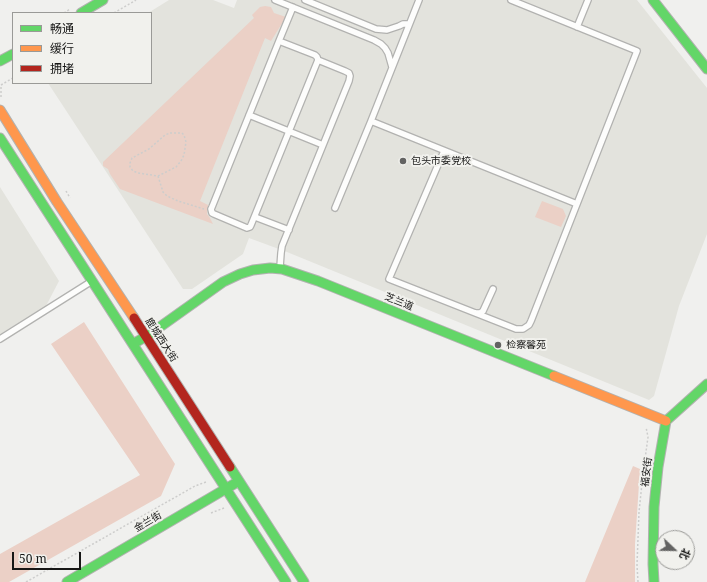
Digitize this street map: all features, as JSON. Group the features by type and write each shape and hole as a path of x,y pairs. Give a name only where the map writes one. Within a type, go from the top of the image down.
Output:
{"street":[{"path":"83,12 103,0"},
{"path":"653,0 707,69"},
{"path":"0,61 12,55"},
{"name":"鹿城西大街","path":"0,110 57,202 304,582"},
{"path":"0,138 286,582"},
{"name":"芝兰道","path":"133,344 146,337 223,282 253,270 270,268 280,269 318,281 666,421"},
{"path":"666,421 707,384"},
{"name":"福安街","path":"654,582 654,507 658,467 666,421"},
{"name":"金兰街","path":"67,582 239,481"}],"lane":[{"path":"275,0 381,44 388,53 392,67"},
{"path":"305,0 376,29 387,30 403,24 409,24"},
{"path":"335,208 419,0"},
{"path":"444,151 389,279 516,329 524,329 531,321 637,51 511,0"},
{"path":"577,27 588,0"},
{"path":"293,7 212,206 212,213 247,228 251,226 318,60"},
{"path":"279,41 315,55 318,60 345,71 349,73 350,76 324,145 282,246 280,269"},
{"path":"249,115 324,145"},
{"path":"371,122 577,204"},
{"path":"255,217 289,230"},
{"path":"0,339 92,281"},
{"path":"476,313 483,311 493,289"}],"path":[{"path":"116,12 136,0"},
{"path":"0,85 12,79"},
{"path":"182,133 186,146 181,161 173,169 158,176 133,171 130,167 132,158 149,149 167,134 182,133"},
{"path":"158,176 163,192 167,196 178,202 211,211"},
{"path":"26,582 195,486 218,477"},
{"path":"205,516 235,503"}],"shaded area":[{"name":"包头市委党校","path":"169,0 213,0 234,8 237,0 637,0 707,88 707,234 679,306 654,396 649,400 287,252 249,238 243,254 192,289 183,289 49,84 152,84 152,12 150,12"},
{"path":"260,7 271,7 274,13 286,17 271,41 265,38 200,201 208,205 207,214 213,224 120,189 108,169 103,166 103,162 254,18 252,15"},
{"path":"0,187 59,281 46,306 0,335"},
{"path":"542,201 563,209 566,216 561,227 535,217"},
{"path":"84,322 175,464 161,496 9,582 0,582 0,554 140,475 51,344"},
{"path":"633,466 640,469 635,544 635,582 585,582"}],"traffic: fast":[{"path":"83,12 103,0"},
{"path":"653,0 707,69"},
{"path":"0,61 12,55"},
{"path":"0,138 286,582"},
{"path":"133,344 150,334 223,282 253,270 270,268 282,269 318,281 554,376"},
{"path":"654,582 654,507 658,467 666,421 707,384"},
{"path":"230,467 304,582"},
{"path":"67,582 234,484"}],"traffic: slow":[{"path":"0,110 57,202 134,318"},
{"path":"554,376 666,421"}],"traffic: jam":[{"path":"134,318 230,467"}],"place":[{"name":"包头市委党校","path":"403,161"},
{"name":"检察馨苑","path":"498,345"}]}
